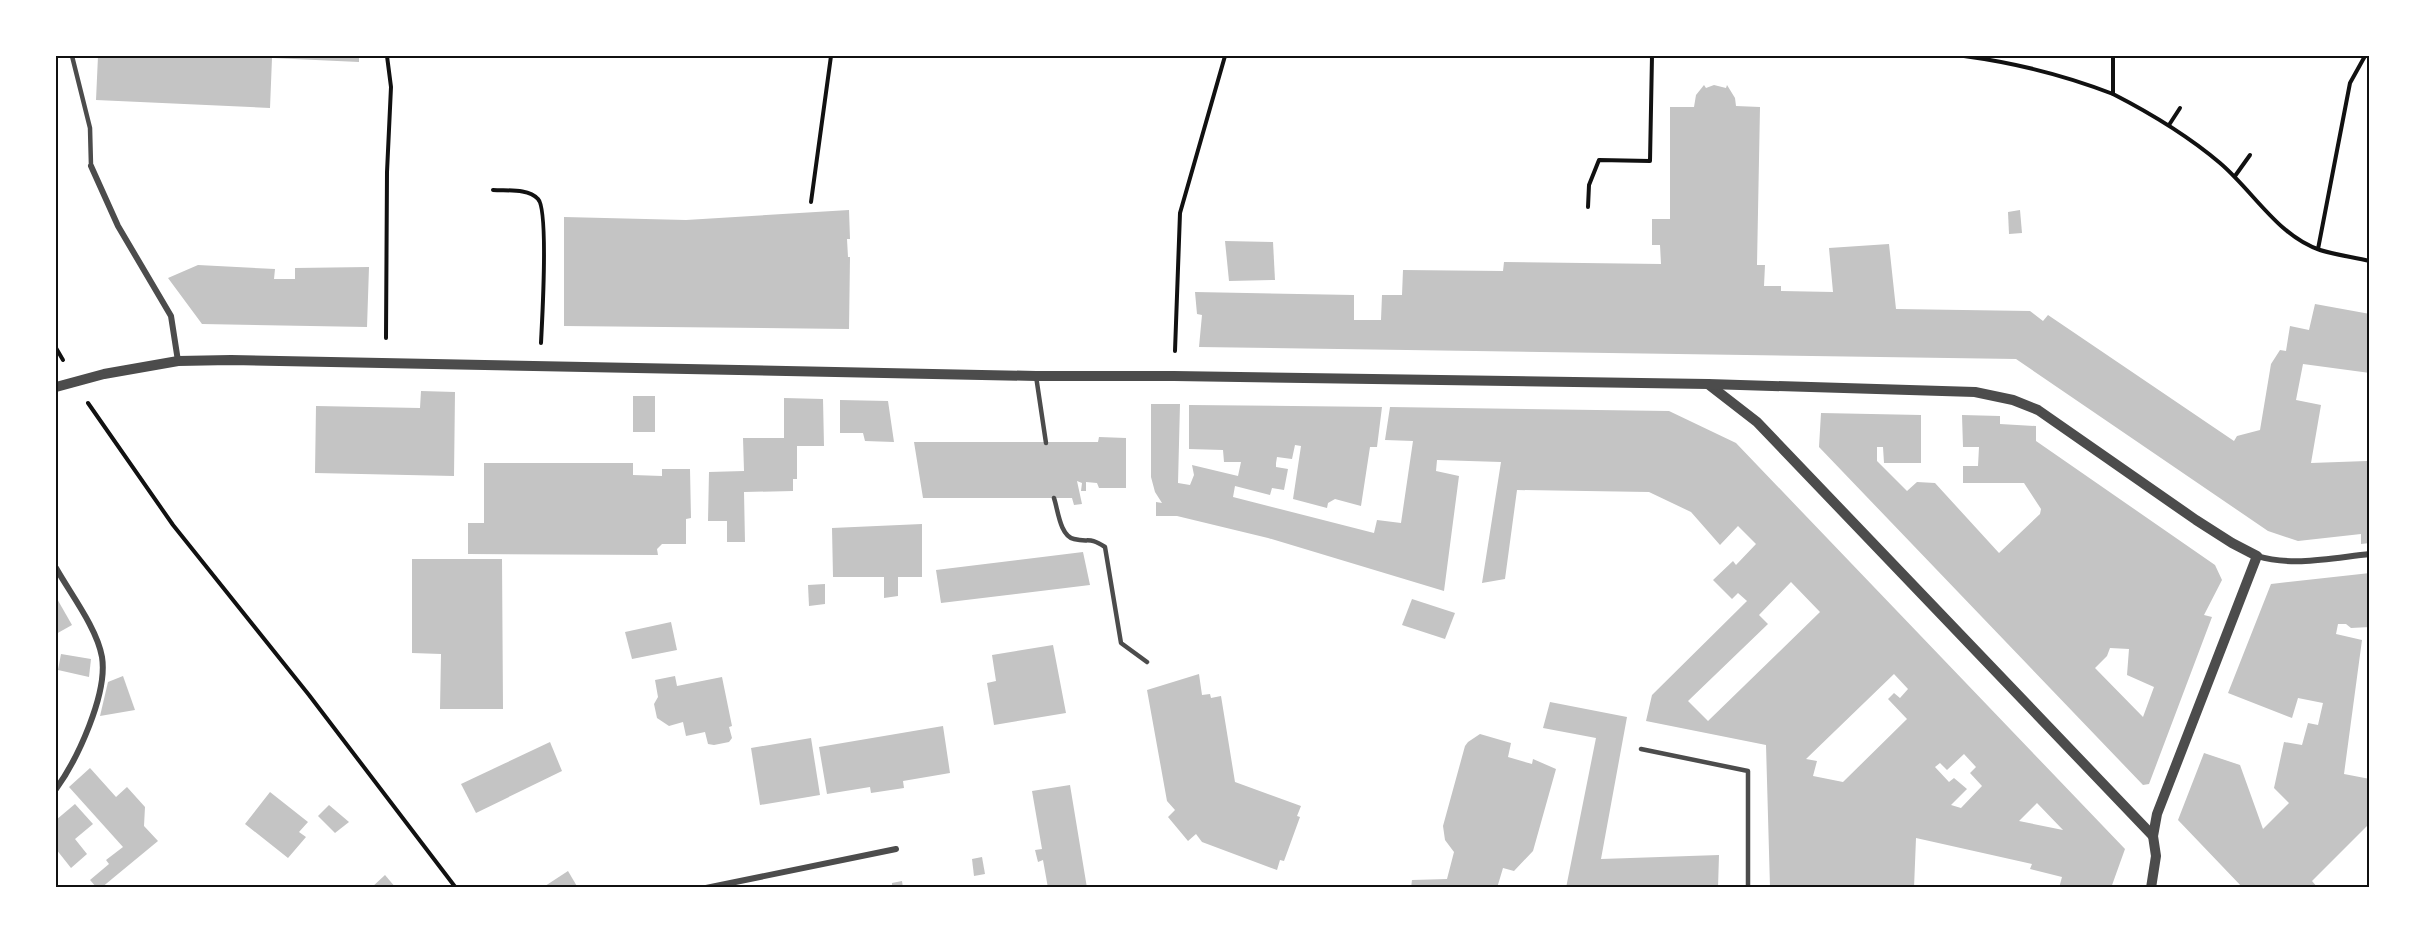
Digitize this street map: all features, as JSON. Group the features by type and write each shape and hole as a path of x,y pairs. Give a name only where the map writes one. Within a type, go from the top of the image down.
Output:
{"street":[{"path":"91,166 118,226 171,316 178,361"},
{"path":"56,387 104,374 178,361 1036,376 1708,384 1975,392 2013,399 2038,410 2196,520 2257,556 2295,561 2370,554"},
{"path":"1708,384 1757,422 2153,836"},
{"path":"2151,888 2156,856 2153,836 2157,814 2257,556"},
{"path":"56,568 91,629 102,658 100,683 89,727 56,789"},
{"path":"706,888 896,849"}],"lane":[{"path":"72,56 90,128 91,166"},
{"path":"1036,376 1046,442"},
{"path":"1054,498 1064,532 1072,539 1094,539 1105,547 1121,642 1147,662"},
{"path":"1641,749 1748,771 1748,888"}],"path":[{"path":"385,363 387,172 391,87 387,56"},
{"path":"811,202 831,56"},
{"path":"1174,376 1180,213 1225,56"},
{"path":"1588,207 1589,185 1599,160 1650,161 1652,56"},
{"path":"1964,56 2015,63 2058,74 2113,94 2156,116 2201,147 2235,176 2285,229 2318,249 2370,261"},
{"path":"2113,56 2113,94"},
{"path":"2318,249 2350,83 2365,56"},
{"path":"2169,125 2180,108"},
{"path":"2235,176 2250,155"},
{"path":"493,190 531,194 541,203 544,225 540,368"},
{"path":"94,414 173,525 309,695 456,888"}],"building":[{"path":"98,56 359,56 359,62 272,58 270,108 96,100"},
{"path":"1704,85 1706,88 1714,85 1726,88 1727,85 1735,98 1736,106 1760,107 1757,265 1765,265 1764,286 1781,286 1781,291 1833,292 1829,248 1889,244 1896,309 2030,311 2043,321 2048,315 2234,441 2237,436 2260,430 2271,364 2280,350 2286,351 2290,326 2309,330 2315,304 2370,314 2370,373 2303,364 2296,400 2321,405 2311,463 2367,461 2370,452 2370,543 2361,544 2361,534 2298,541 2268,531 2016,359 1199,347 1202,315 1197,314 1195,292 1354,295 1354,320 1381,320 1382,295 1402,295 1403,270 1503,271 1504,262 1661,264 1660,245 1652,245 1652,219 1670,219 1670,107 1694,107 1696,95"},
{"path":"849,210 850,239 847,239 848,257 850,257 849,329 564,326 564,217 686,220"},
{"path":"2020,210 2022,233 2009,234 2008,212"},
{"path":"1225,241 1273,242 1275,280 1229,281"},
{"path":"198,265 275,269 274,279 295,279 295,268 369,267 367,327 202,324 168,278"},
{"path":"421,391 455,392 454,476 315,473 316,406 420,408"},
{"path":"633,396 655,396 655,432 633,432"},
{"path":"784,398 823,399 824,446 797,446 797,479 793,479 793,491 744,492 745,542 727,542 727,521 708,521 709,472 744,471 743,438 784,438"},
{"path":"840,400 888,401 894,442 865,441 863,433 840,433"},
{"path":"1151,404 1180,404 1178,483 1190,485 1194,475 1192,465 1238,476 1241,462 1224,462 1223,450 1189,449 1189,405 1382,407 1377,447 1370,447 1361,506 1335,499 1328,503 1327,508 1293,499 1301,446 1295,445 1292,459 1277,457 1276,467 1288,469 1284,490 1272,488 1270,495 1235,486 1233,497 1374,533 1377,520 1401,523 1413,441 1385,440 1390,407 1669,411 1736,443 2125,849 2111,888 2059,888 2062,877 2030,869 2032,864 1916,838 1914,888 1770,887 1766,745 1646,721 1652,695 1747,601 1738,593 1732,599 1713,580 1733,561 1736,565 1756,544 1738,526 1720,545 1691,512 1649,492 1517,490 1505,579 1482,583 1501,462 1437,460 1436,471 1459,476 1444,591 1268,538 1177,516 1156,516 1156,502 1162,503 1155,492 1151,477","holes":["1791,582 1820,612 1708,721 1688,701 1768,624 1759,615","1894,674 1908,689 1900,698 1894,693 1888,699 1907,719 1843,782 1813,776 1817,761 1806,759","1964,754 1976,767 1970,773 1982,786 1961,808 1951,805 1967,789 1954,778 1949,782 1935,767 1940,763 1947,770","2037,803 2063,830 2019,821"]},
{"path":"1821,413 1921,415 1921,463 1884,463 1883,447 1877,447 1877,461 1907,491 1917,482 1935,483 1999,553 2040,514 2041,509 2024,483 1963,483 1963,466 1978,466 1979,447 1963,447 1962,415 2000,416 2000,424 2036,426 2036,441 2215,565 2222,580 2204,615 2212,617 2149,784 2143,785 1819,447","holes":["2110,648 2129,649 2127,675 2154,687 2143,717 2095,668 2107,656"]},
{"path":"1099,437 1126,438 1126,488 1099,488 1097,483 1086,482 1086,491 1081,491 1082,483 1077,481 1082,504 1074,505 1072,498 923,498 914,442 1098,442"},
{"path":"484,463 633,463 633,475 662,476 662,469 690,469 691,518 686,519 686,544 662,544 657,549 658,555 468,554 468,523 484,523"},
{"path":"922,524 922,577 898,577 898,596 884,598 884,577 833,577 832,528"},
{"path":"1083,552 1090,585 941,603 936,570"},
{"path":"412,559 502,559 503,709 440,709 441,654 412,653"},
{"path":"2370,573 2370,627 2351,628 2346,624 2338,624 2336,634 2362,640 2344,774 2370,779 2370,823 2312,881 2318,888 2243,888 2178,820 2204,753 2240,765 2263,829 2289,803 2274,788 2284,742 2302,745 2308,723 2318,725 2323,703 2298,698 2292,718 2228,693 2271,584"},
{"path":"825,584 825,604 809,606 808,585"},
{"path":"56,597 72,625 56,634"},
{"path":"1412,599 1455,613 1445,639 1402,625"},
{"path":"671,622 677,650 632,659 625,632"},
{"path":"1053,645 1066,713 994,725 987,683 996,681 992,655"},
{"path":"61,654 91,659 89,677 58,670"},
{"path":"1199,674 1202,695 1210,694 1211,698 1221,696 1235,782 1301,806 1297,816 1300,817 1284,861 1280,860 1277,870 1202,842 1196,834 1188,841 1168,817 1175,810 1167,801 1147,690"},
{"path":"123,676 135,710 100,716 108,682"},
{"path":"675,676 677,686 722,677 732,726 729,727 732,738 729,742 708,744 705,732 686,736 683,722 669,726 657,718 654,704 658,697 655,680"},
{"path":"1550,702 1627,717 1601,859 1719,855 1718,888 1566,888 1596,738 1543,728"},
{"path":"943,726 950,773 903,781 904,788 871,793 870,787 827,794 819,747"},
{"path":"1480,734 1511,743 1508,757 1532,764 1533,759 1556,769 1533,851 1514,871 1503,868 1497,888 1411,888 1412,880 1447,879 1454,852 1445,840 1443,826 1465,746"},
{"path":"811,738 820,795 760,805 751,748"},
{"path":"550,742 562,771 476,813 461,784"},
{"path":"90,768 116,797 127,787 145,807 144,826 158,841 101,888 97,888 90,880 109,864 106,860 123,847 69,787"},
{"path":"1070,785 1087,888 1048,888 1043,860 1038,862 1035,850 1042,849 1032,791"},
{"path":"270,792 308,822 299,832 306,837 288,858 245,824"},
{"path":"75,804 93,824 75,839 87,854 71,868 56,849 56,820"},
{"path":"329,805 349,822 335,833 318,816"},
{"path":"982,857 985,874 974,876 972,859"},
{"path":"568,871 578,888 542,888"},
{"path":"385,875 396,888 371,888"},
{"path":"902,881 903,888 892,888 892,883"}]}
